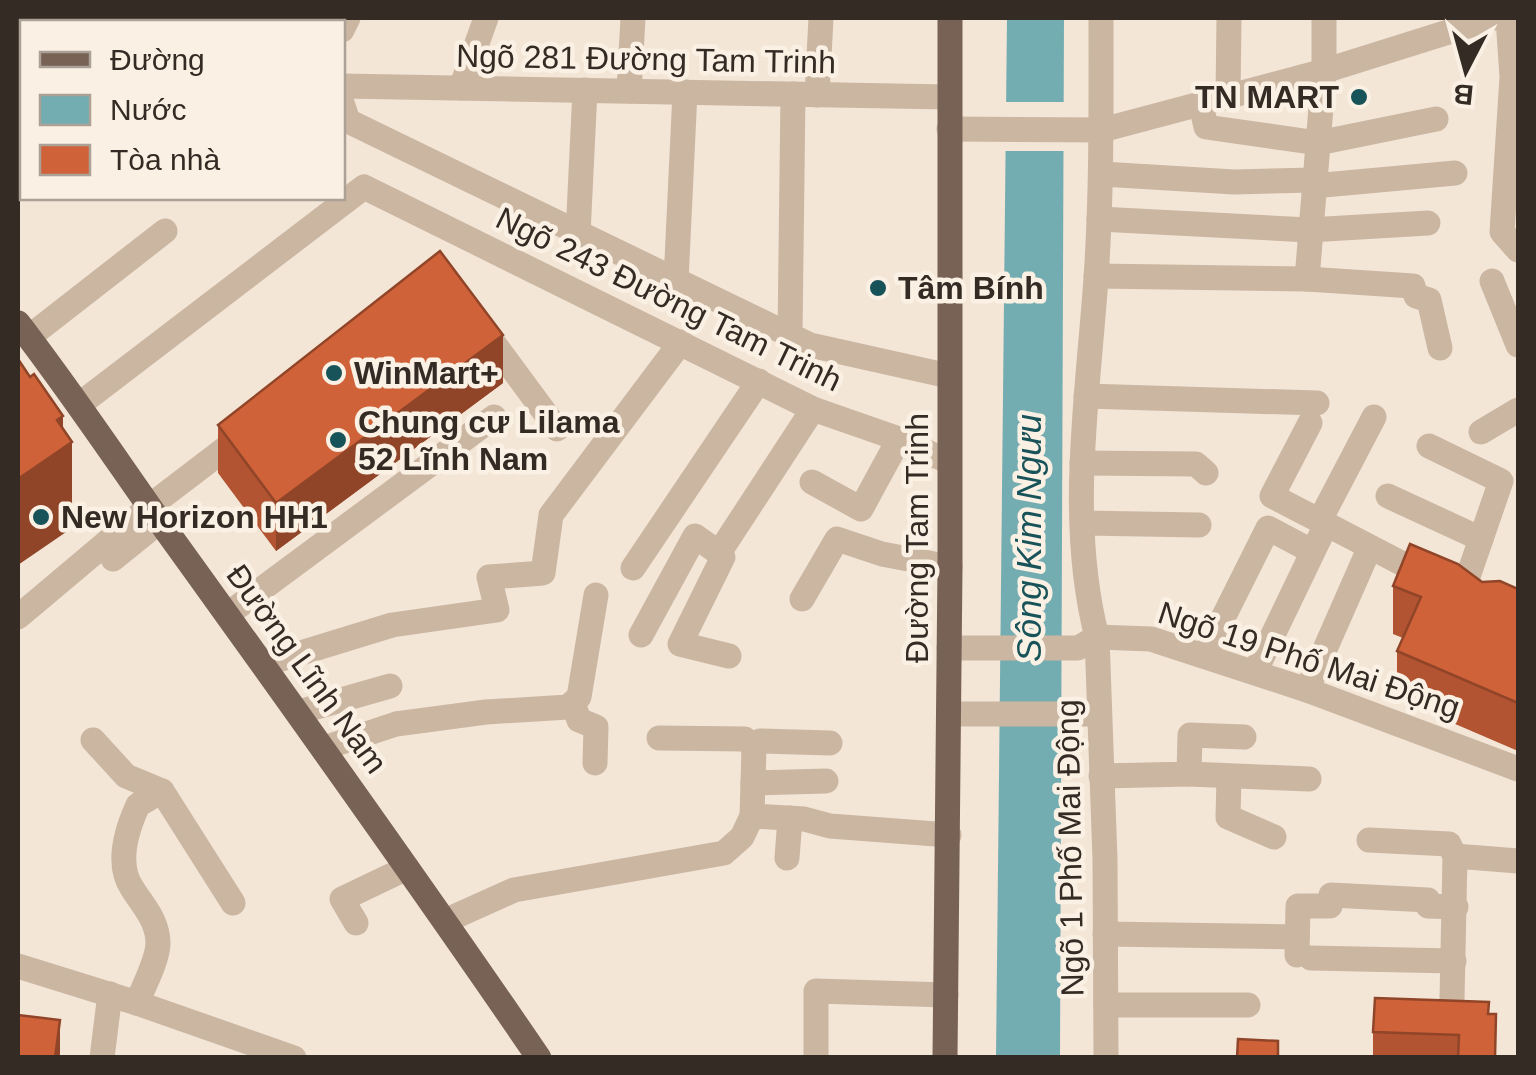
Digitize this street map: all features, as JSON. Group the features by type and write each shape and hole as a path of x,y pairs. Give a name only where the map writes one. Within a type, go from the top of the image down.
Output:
{"main road":[{"name":"Đường Tam Trinh","path":"945,1058 949,836 962,714 949,648 950,18"},
{"name":"Đường Lĩnh Nam","path":"23,330 299,712 539,1058"}],"street":[{"path":"461,88 486,18"},
{"path":"629,91 633,18"},
{"path":"790,334 805,94 821,18"},
{"path":"949,648 1078,648 1097,637 1089,608 1082,463 1102,174 1100,18"},
{"path":"1228,96 1229,18"},
{"path":"1306,278 1324,71 1324,18"},
{"path":"948,129 1102,130 1324,71 1424,29 1492,18"},
{"path":"1508,18 1512,77 1502,232 1518,250"},
{"name":"Ngõ 281 Đường Tam Trinh","path":"345,86 948,97"},
{"path":"578,234 585,90"},
{"path":"676,281 684,92"},
{"path":"1201,105 1206,127 1318,144 1436,120"},
{"path":"345,112 348,121 810,344 949,376"},
{"path":"1102,174 1313,183 1456,173"},
{"name":"Ngõ 243 Đường Tam Trinh","path":"80,404 364,187 813,409 899,439 949,462"},
{"path":"1100,219 1309,230 1428,223"},
{"path":"23,330 165,230"},
{"path":"1096,276 1306,278 1413,286 1416,296 1429,300 1440,348"},
{"path":"1492,281 1518,345"},
{"path":"466,306 557,429"},
{"path":"264,664 392,625 497,610 489,577 543,573 551,515 681,342"},
{"path":"633,568 759,381"},
{"path":"1086,396 1314,414 1272,496 1314,535"},
{"path":"718,554 813,409"},
{"path":"1482,432 1518,410"},
{"path":"228,614 494,417"},
{"path":"1255,672 1314,535 1374,417"},
{"path":"18,636 256,425"},
{"path":"812,482 861,510 899,439"},
{"path":"1429,446 1501,481 1462,594"},
{"path":"1082,463 1196,464 1206,473"},
{"path":"1388,496 1481,539"},
{"path":"18,617 155,514"},
{"path":"1084,523 1198,525"},
{"path":"1205,654 1268,528 1370,549 1462,594 1487,615"},
{"path":"641,635 695,536 723,557 680,644 729,656"},
{"path":"802,599 837,539 882,554 950,567"},
{"path":"1307,690 1370,549"},
{"path":"324,748 396,724 486,712 568,707 580,697 596,595"},
{"name":"Ngõ 19 Phố Mai Động","path":"1097,637 1132,636 1205,654 1518,769"},
{"name":"Ngõ 1 Phố Mai Động","path":"1097,637 1106,1058"},
{"path":"299,712 390,686"},
{"path":"573,703 579,720 596,728 598,763"},
{"path":"962,714 1099,714"},
{"path":"1189,774 1190,736 1244,736"},
{"path":"659,738 745,738 754,747"},
{"path":"93,740 126,776 162,792 234,903"},
{"path":"445,920 514,890 724,853 742,838 752,816 754,747 760,740 830,744"},
{"path":"1101,776 1189,774 1309,779"},
{"path":"1229,777 1228,817 1274,837"},
{"path":"753,782 826,781"},
{"path":"137,1003 158,948 157,936 152,916 128,883 124,856 138,806 162,792"},
{"path":"752,816 949,836"},
{"path":"787,858 790,818"},
{"path":"1370,840 1449,844 1455,856 1456,907 1452,999"},
{"path":"1455,856 1518,861"},
{"path":"356,923 342,899 407,868"},
{"path":"1302,950 1298,906 1330,906 1330,896 1428,900 1428,906 1456,907"},
{"path":"1105,934 1454,960"},
{"path":"18,966 294,1058"},
{"path":"816,1058 816,991 946,996"},
{"path":"102,1058 110,994"},
{"path":"1106,1005 1248,1005"}],"water":[{"name":"Sông Kim Ngưu","path":"1007,18 1064,18 1060,1057 996,1058"}],"pier":[{"path":"1001,102 1069,102 1069,151 1000,151"}],"building":[{"path":"440,251 503,335 276,503 218,425"},
{"path":"18,359 30,377 34,374 63,416 57,420 72,442 18,479"},
{"path":"1410,544 1458,564 1482,582 1500,581 1518,589 1518,703 1397,651 1421,597 1393,586"},
{"path":"1375,998 1489,1002 1488,1014 1496,1014 1495,1058 1458,1058 1459,1035 1373,1032"},
{"path":"18,1015 60,1020 55,1058 18,1058"},
{"path":"1238,1039 1278,1041 1278,1058 1237,1058"}],"place":[{"name":"TN MART","path":"1359,97"},
{"name":"Tâm Bính","path":"878,288"},
{"name":"WinMart+","path":"334,373"},
{"name":"Chung cư Lilama 52 Lĩnh Nam","path":"338,440"},
{"name":"New Horizon HH1","path":"41,517"}]}
